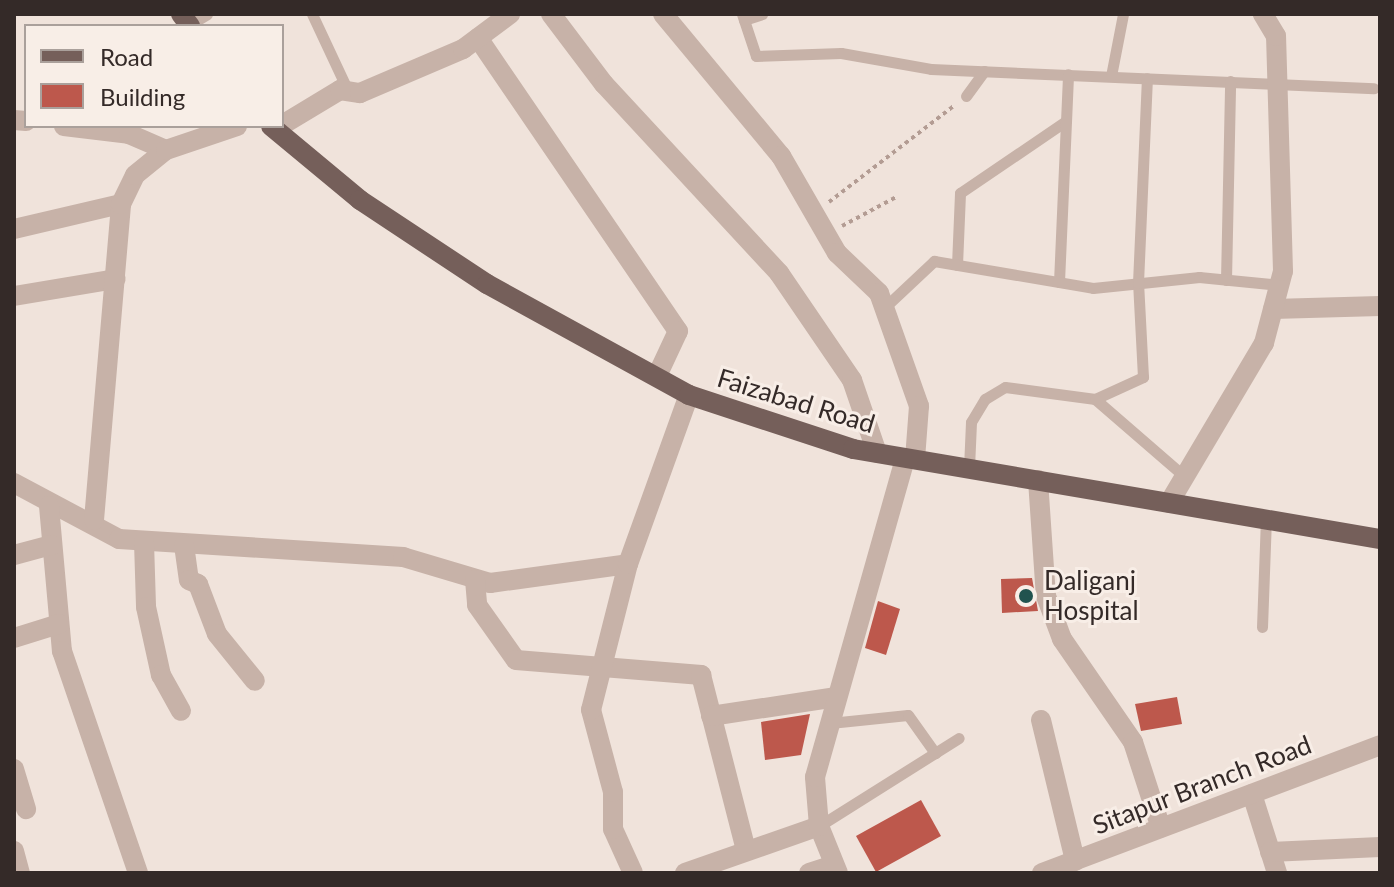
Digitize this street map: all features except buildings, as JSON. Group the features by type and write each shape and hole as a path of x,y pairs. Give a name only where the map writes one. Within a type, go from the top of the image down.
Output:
{"main road":[{"name":"Faizabad Road","path":"278,128 360,200 487,284 689,395 877,453 1380,539"}],"street":[{"path":"284,123 348,91 360,93 478,38 510,14"},
{"path":"551,14 604,84 779,273 852,380 877,453"},
{"path":"663,14 781,156 826,234 884,308 919,406 910,458 815,777 819,826 836,869 809,873"},
{"path":"1169,503 1264,343 1280,285 1276,36 1263,14"},
{"path":"478,38 678,331 657,376"},
{"path":"80,128 129,134 166,150"},
{"path":"94,520 121,204 135,175 166,150 231,128"},
{"path":"14,229 121,204"},
{"path":"14,296 116,279"},
{"path":"1273,309 1380,306"},
{"path":"633,873 613,829 613,792 591,710 599,664 628,564 689,395"},
{"path":"1038,480 1046,596 1062,639 1133,742 1161,828"},
{"path":"14,483 69,518 94,520 119,539 403,557 475,580 628,564"},
{"path":"49,506 59,624 138,873"},
{"path":"144,542 152,635 161,675 181,711"},
{"path":"14,555 52,545"},
{"path":"184,545 189,580 255,681"},
{"path":"475,580 477,605 516,660 599,664 701,675 746,850"},
{"path":"14,638 59,624"},
{"path":"711,716 837,697"},
{"path":"1041,720 1075,861"},
{"name":"Sitapur Branch Road","path":"1051,871 1380,745"},
{"path":"14,769 26,809"},
{"path":"1252,794 1277,873"},
{"path":"685,873 819,826"},
{"path":"1270,852 1380,847"},
{"path":"14,851 20,873"}],"lane":[{"path":"312,14 348,91"},
{"path":"762,14 743,17 756,56 841,53 984,71 1374,88"},
{"path":"1111,76 1123,14"},
{"path":"966,96 984,71"},
{"path":"1059,282 1068,74"},
{"path":"969,468 971,422 985,399 1005,387 1095,399 1143,377 1138,283 1147,78"},
{"path":"1226,280 1230,81"},
{"path":"957,265 960,193 1066,121"},
{"path":"884,308 934,261 1059,282 1226,280 1280,285"},
{"path":"1095,399 1185,477"},
{"path":"1262,627 1266,520"},
{"path":"830,723 908,715 935,753"},
{"path":"819,826 959,738"}],"path":[{"path":"814,213 966,96"},
{"path":"826,234 896,197"}],"place":[{"name":"Daliganj Hospital","path":"1026,596"}]}
